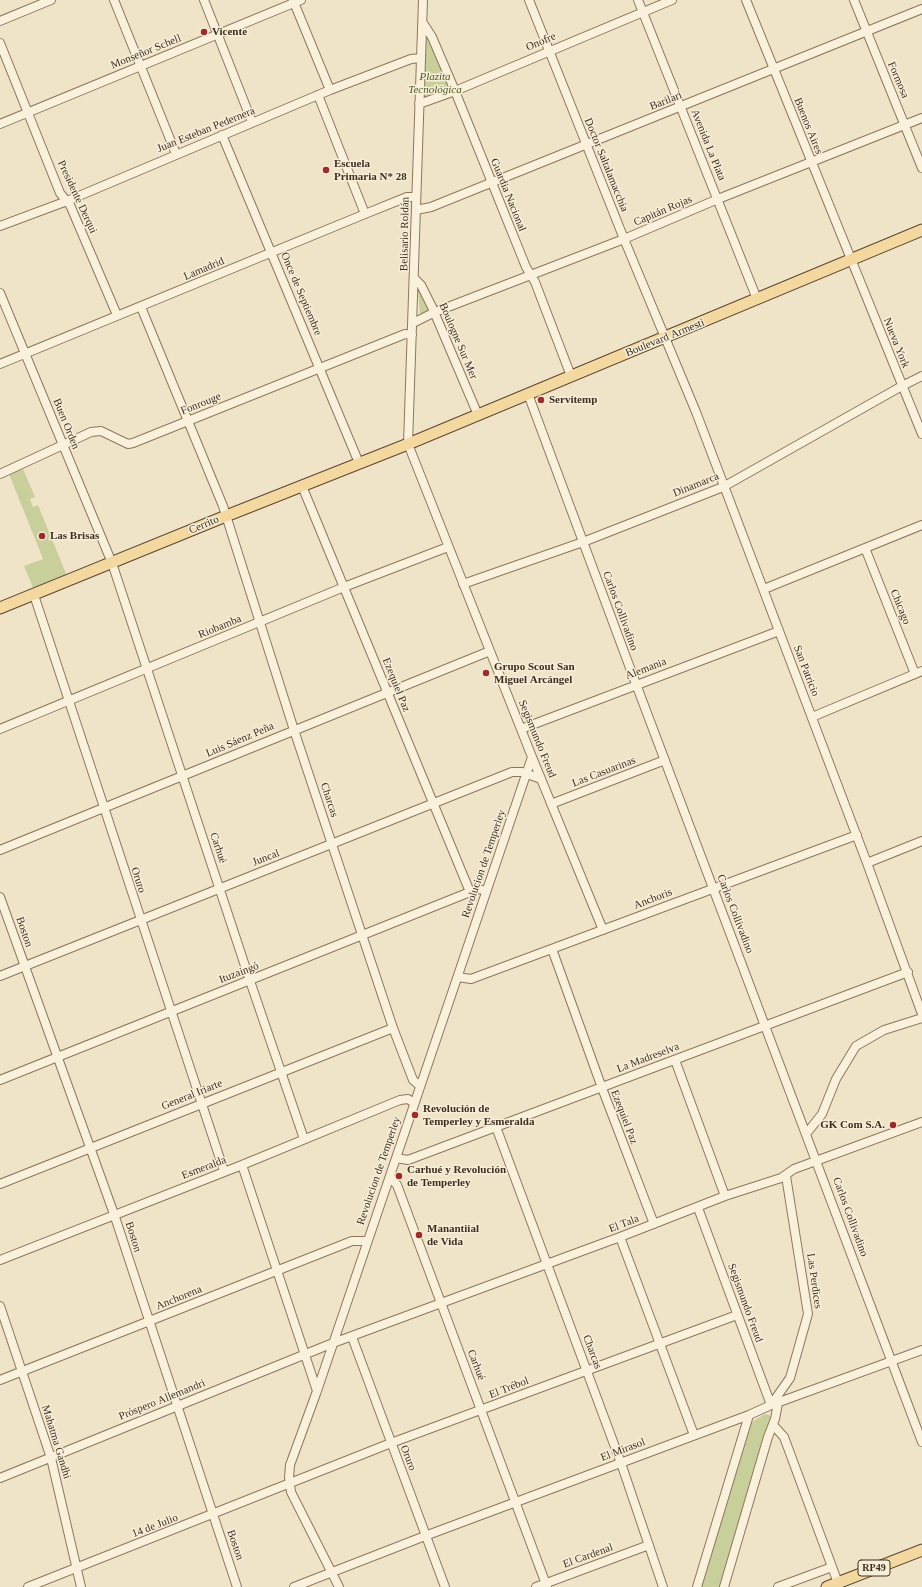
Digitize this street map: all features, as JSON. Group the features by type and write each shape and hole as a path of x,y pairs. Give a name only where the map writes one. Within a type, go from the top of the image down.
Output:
{"main road":[{"name":"Boulevard Armesti","path":"408,444 666,338 922,230"},
{"name":"Cerrito","path":"0,608 408,444"},
{"name":"RP49","path":"827,1587 922,1550"}],"street":[{"path":"0,21 51,0"},
{"path":"114,0 176,154"},
{"path":"204,0 252,122"},
{"name":"Belisario Roldán","path":"408,444 423,0"},
{"name":"Doctor Saltalamacchia","path":"529,0 624,239 666,338"},
{"name":"Avenida La Plata","path":"638,0 757,300"},
{"name":"Onofre","path":"419,104 455,91 672,0"},
{"name":"Buenos Aires","path":"746,0 850,260"},
{"name":"Formosa","path":"854,0 922,168"},
{"path":"296,1 330,90"},
{"name":"Monseñor Schell","path":"0,124 296,1"},
{"name":"Barilari","path":"416,210 431,207 922,9"},
{"name":"Guardia Nacional","path":"423,23 432,37 455,91 491,182 530,275 535,282 571,376"},
{"name":"Presidente Derqui","path":"0,43 60,193 67,201 117,315"},
{"name":"Juan Esteban Pedernera","path":"0,226 67,201 330,90 411,59 421,58"},
{"path":"318,95 365,214"},
{"name":"Capitán Rojas","path":"413,323 435,312 624,239 718,199 811,164 922,118"},
{"name":"Once de Septiembre","path":"222,135 359,463"},
{"name":"Lamadrid","path":"0,364 407,197 416,197"},
{"name":"Nueva York","path":"850,260 922,434"},
{"name":"Boulogne Sur Mer","path":"414,278 421,285 435,312 478,415"},
{"name":"Buen Orden","path":"0,293 112,563"},
{"path":"141,307 226,516"},
{"name":"Fonrouge","path":"0,474 97,431 128,444 133,444 405,334 412,335"},
{"name":"San Patricio","path":"666,338 780,631 908,972 922,1014"},
{"name":"Dinamarca","path":"463,584 583,542 724,487 922,376"},
{"name":"Carlos Collivadino","path":"528,394 922,1442"},
{"name":"Segismundo Freud","path":"408,444 532,757 603,930"},
{"name":"Ezequiel Paz","path":"302,486 470,892"},
{"name":"Charcas","path":"226,516 261,622 294,730 393,1028 413,1080 420,1086"},
{"path":"764,589 922,524"},
{"name":"Riobamba","path":"0,729 344,587 448,547"},
{"name":"Chicago","path":"865,548 918,672"},
{"name":"Carhué","path":"112,563 280,1072 304,1139"},
{"name":"Oruro","path":"34,595 224,1171"},
{"name":"Alemania","path":"521,729 636,684 780,631"},
{"name":"Luis Sáenz Peña","path":"0,850 490,651"},
{"path":"812,717 918,672"},
{"name":"Revolucion de Temperley","path":"339,1587 289,1485 290,1465 317,1391 532,757"},
{"name":"Las Casuarinas","path":"551,804 665,760"},
{"name":"Juncal","path":"0,976 512,772 517,771 526,773 541,779"},
{"name":"Anchoris","path":"458,977 471,979 856,835"},
{"path":"867,863 922,841"},
{"name":"Ituzaingó","path":"0,1080 470,892 479,889 486,891"},
{"name":"Boston","path":"0,898 114,1214 237,1587"},
{"name":"Ezequiel Paz","path":"552,949 602,1088 654,1224"},
{"name":"La Madreselva","path":"396,1158 408,1160 908,972"},
{"path":"806,1134 822,1114 836,1079 856,1046 884,1030 922,1018"},
{"name":"General Iriarte","path":"0,1184 393,1028"},
{"path":"675,1060 725,1196"},
{"name":"Esmeralda","path":"0,1260 242,1165 400,1100 408,1100 414,1103"},
{"name":"El Tala","path":"333,1343 698,1208 725,1196 786,1176 794,1169 817,1162 922,1122"},
{"name":"Charcas","path":"496,1127 621,1463 663,1587"},
{"path":"242,1165 317,1391"},
{"name":"Las Perdices","path":"724,1587 773,1425 775,1404 790,1378 808,1314 786,1176"},
{"name":"Carhué","path":"390,1177 398,1184 546,1585"},
{"name":"Segismundo Freud","path":"698,1208 737,1315 775,1404"},
{"path":"620,1237 694,1435"},
{"name":"Anchorena","path":"0,1380 352,1241 367,1241"},
{"name":"Mahatma Gandhi","path":"0,1306 51,1458 81,1587"},
{"name":"El Trébol","path":"289,1485 391,1443 737,1315"},
{"name":"Oruro","path":"352,1337 445,1587"},
{"name":"Próspero Allemandri","path":"0,1478 333,1343"},
{"name":"El Mirasol","path":"294,1587 425,1536 922,1350"},
{"path":"697,1587 749,1415"},
{"path":"773,1425 784,1437 838,1583"},
{"name":"14 de Julio","path":"28,1587 289,1485"},
{"name":"El Cardenal","path":"536,1587 546,1585 649,1545"},
{"path":"778,1587 832,1567"}],"green space":[{"name":"Plazita Tecnológica","path":"423,23 455,91 419,104"},
{"path":"418,290 420,290 430,310 420,315"},
{"name":"Las Brisas","path":"23,469 35,497 30,499 33,507 38,505 67,576 34,590 24,566 43,559 9,474"},
{"path":"765,1414 769,1415 772,1419 721,1587 701,1587 750,1423"}],"place":[{"name":"Vicente","path":"204,32"},
{"name":"Escuela Primaria N* 28","path":"326,170"},
{"name":"Servitemp","path":"541,400"},
{"name":"Las Brisas","path":"42,536"},
{"name":"Grupo Scout San Miguel Arcángel","path":"486,673"},
{"name":"Revolución de Temperley y Esmeralda","path":"415,1115"},
{"name":"GK Com S.A.","path":"893,1125"},
{"name":"Carhué y Revolución de Temperley","path":"399,1176"},
{"name":"Manantiial de Vida","path":"419,1235"}]}
